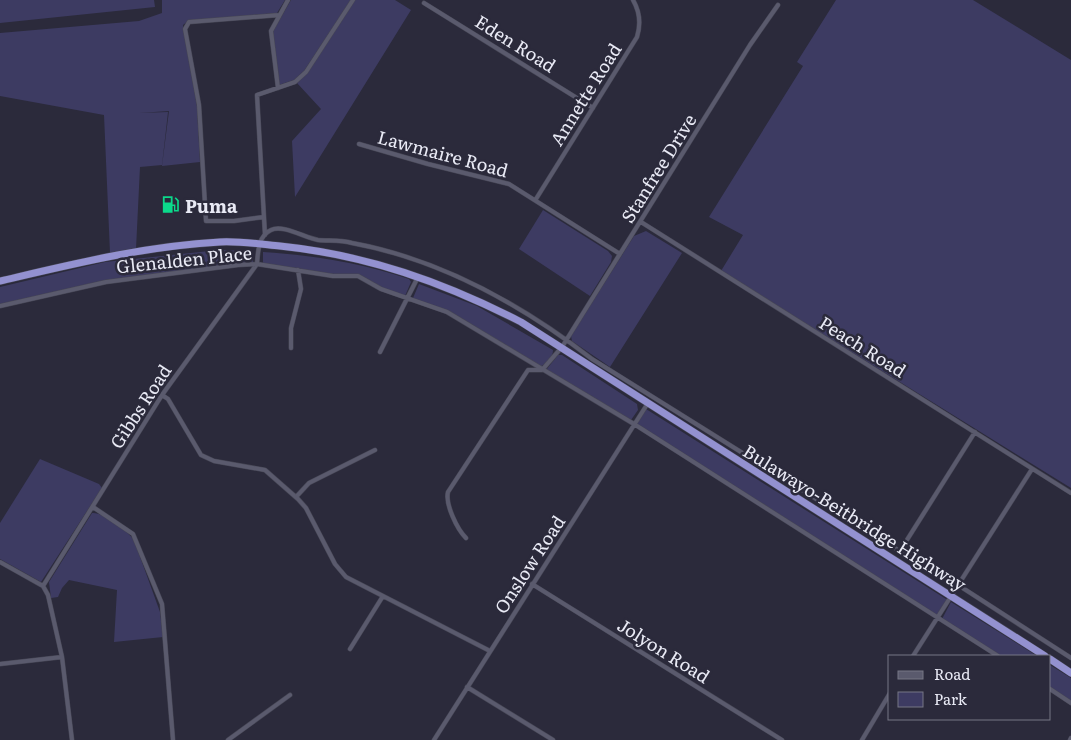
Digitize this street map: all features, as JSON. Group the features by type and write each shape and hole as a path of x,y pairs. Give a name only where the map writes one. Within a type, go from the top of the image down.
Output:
{"highway":[{"name":"Bulawayo-Beitbridge Highway","path":"0,281 106,256 147,249 222,242 259,244 362,259 418,277 475,298 521,322 1044,655"},
{"path":"1051,660 1071,673"}],"street":[{"path":"278,88 271,31 288,0"},
{"path":"265,235 257,95 295,82 306,72 353,0"},
{"name":"Annette Road","path":"536,199 637,37 640,19 638,8 633,0"},
{"name":"Eden Road","path":"424,3 593,108"},
{"name":"Stanfree Drive","path":"542,370 562,347 750,45 778,5"},
{"path":"264,218 225,222 206,221 199,105 185,30 189,22 279,15"},
{"name":"Lawmaire Road","path":"359,144 458,172 502,182 536,199 620,254"},
{"name":"Peach Road","path":"641,222 1071,493"},
{"path":"257,264 259,244 270,230 278,229 319,240 351,242 423,261 469,283 566,339 592,359 959,586 1071,658"},
{"name":"Glenalden Place","path":"0,306 106,282 257,264 333,276 358,276 381,289 447,312 634,424 996,655"},
{"name":"Gibbs Road","path":"43,586 162,396 257,264"},
{"path":"291,348 291,328 301,289 298,270"},
{"path":"380,352 418,277"},
{"path":"466,538 460,532 448,506 446,500 448,492 528,370 542,370"},
{"path":"621,385 626,379"},
{"path":"635,395 640,388"},
{"path":"162,396 168,399 201,455 214,461 265,470 296,498 306,508 340,571 346,577 490,651"},
{"name":"Onslow Road","path":"434,740 648,403"},
{"path":"900,551 975,432"},
{"path":"710,443 722,440"},
{"path":"296,498 309,483 375,450"},
{"path":"914,655 1032,468"},
{"path":"93,507 132,534 162,604 173,740"},
{"path":"0,562 43,586 50,602 62,657 72,740"},
{"name":"Jolyon Road","path":"532,584 782,740"},
{"path":"350,649 383,596"},
{"path":"0,664 62,657"},
{"path":"467,687 553,740"},
{"path":"1051,690 1071,703"},
{"path":"228,740 290,695"},
{"path":"862,740 888,695"}],"green space":[{"path":"0,0 154,0 155,7 0,23"},
{"path":"162,0 285,0 277,13 188,21 183,25 197,106 200,162 162,166 169,111 139,113 168,112 162,165 140,167 136,249 110,253 104,115 0,96 0,33 139,21 162,13"},
{"path":"291,0 351,0 304,71 294,80 279,85 273,31"},
{"path":"355,0 395,0 411,10 295,197 292,141 321,109 297,83 307,73"},
{"path":"836,0 973,0 1071,60 1071,488 721,271 743,235 709,217 803,66 797,62"},
{"path":"543,210 608,251 612,256 611,262 590,296 519,249"},
{"path":"646,231 682,253 610,367 572,341 571,336 634,236"},
{"path":"219,250 249,251 253,255 253,262 106,280 0,305 0,287 105,262"},
{"path":"263,252 300,255 355,264 391,273 409,279 411,282 405,296 381,288 359,275 332,274 263,263"},
{"path":"419,284 477,306 553,350 551,358 540,367 448,311 413,298"},
{"path":"558,355 562,355 637,404 638,410 631,420 546,370"},
{"path":"646,409 946,599 947,603 938,617 636,424"},
{"path":"40,459 99,484 102,488 41,582 0,559 0,523"},
{"path":"92,513 103,515 115,522 134,540 160,612 163,637 114,642 117,590 69,580 62,588 58,597 51,598 49,582"},
{"path":"951,602 1035,655 999,655 942,619"},
{"path":"1051,666 1071,678 1071,701 1051,689"}],"place":[{"name":"Puma","path":"171,205"}]}
